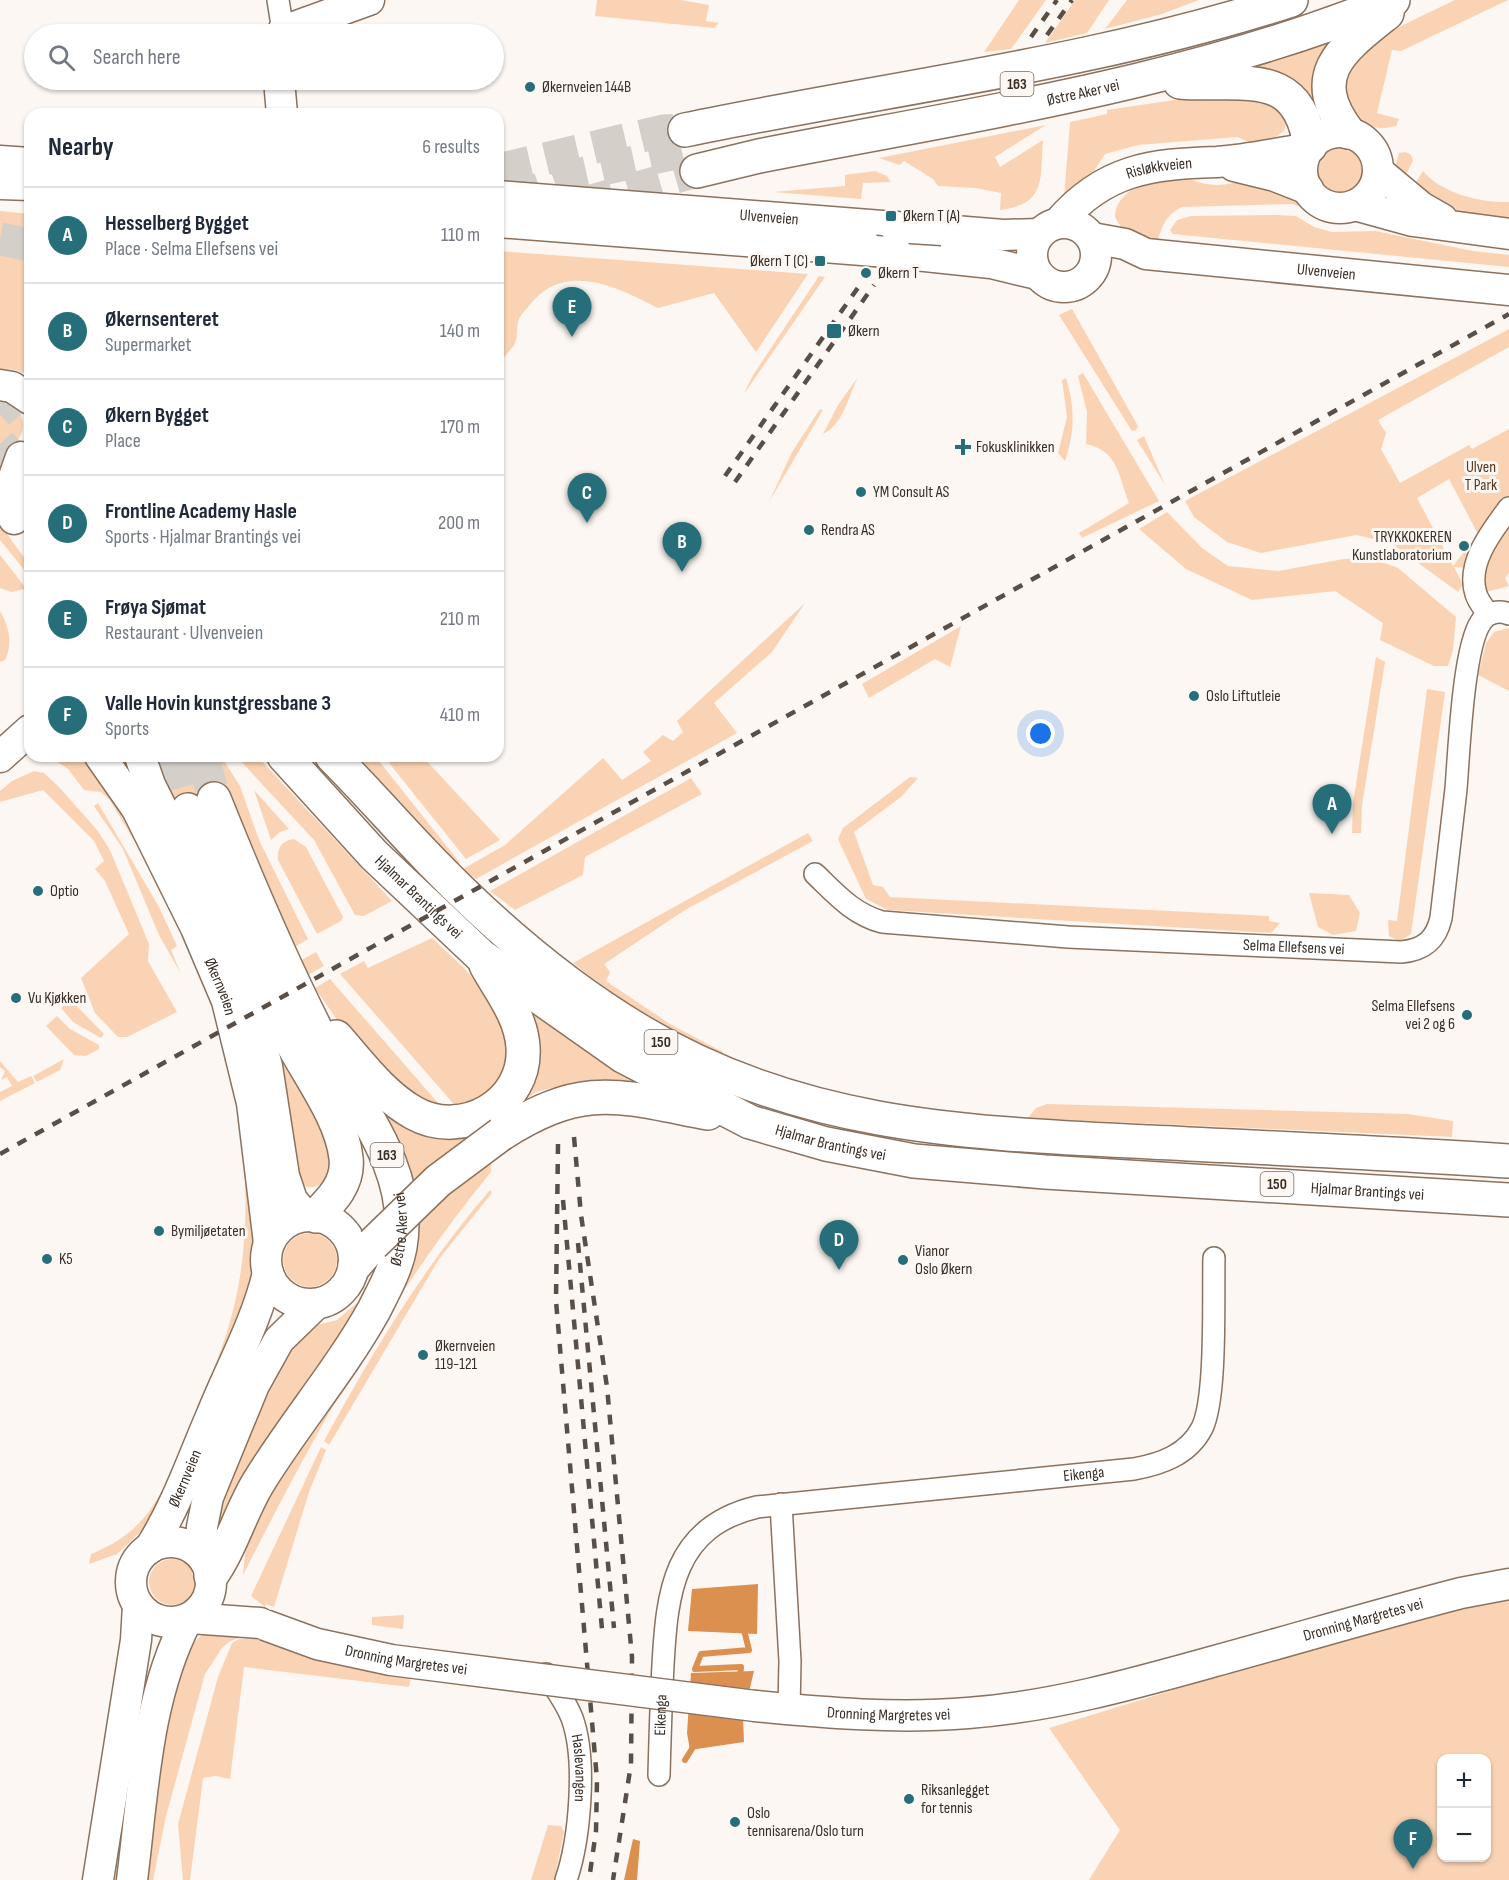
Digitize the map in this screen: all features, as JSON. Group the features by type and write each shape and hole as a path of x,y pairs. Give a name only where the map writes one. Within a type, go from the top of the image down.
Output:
{"highway":[{"path":"1159,37 1191,22 1223,0"},
{"name":"163","path":"690,150 1212,24 1291,0"},
{"name":"Østre Aker vei","path":"690,150 1154,56 1262,27 1340,0"},
{"name":"Østre Aker vei","path":"690,150 771,154 1149,79 1269,46 1393,0"},
{"path":"1348,132 1334,114 1329,99 1334,63 1356,38 1403,0"},
{"path":"1149,79 1206,84 1252,82 1268,85 1289,96 1299,107 1307,125 1310,147"},
{"name":"Hjalmar Brantings vei","path":"289,762 374,855 481,956 623,1056 750,1122 826,1144 914,1161 1056,1173 1509,1200"},
{"name":"Hjalmar Brantings vei","path":"349,769 463,893 568,982 639,1031 703,1065 774,1092 876,1119 974,1131 1509,1161"},
{"name":"Østre Aker vei","path":"208,1572 224,1555 238,1520 258,1483 371,1314 384,1291 400,1247 399,1192 387,1157 320,1037 244,874 201,805 290,1037 340,1135 346,1159 345,1174 334,1197 310,1216"},
{"path":"364,1255 496,1123 504,1100 519,1074 523,1046 519,1020 481,956"},
{"path":"295,986 365,1069 414,1114 429,1119 460,1123 496,1123 581,1098 602,1095 628,1097 750,1122"}],"main road":[{"path":"306,24 369,0"},
{"path":"271,108 280,93"},
{"name":"Risløkkveien","path":"1049,228 1086,195 1119,177 1146,167 1217,162 1310,147 1327,134 1348,132 1358,136 1373,150 1379,172 1421,207 1455,227"},
{"path":"1308,189 1302,168 1310,147"},
{"path":"0,161 24,163"},
{"name":"Risløkkveien","path":"1217,162 1259,171 1308,189 1323,204 1333,207 1354,205 1413,221 1509,234"},
{"path":"1354,205 1371,192 1379,172"},
{"path":"0,184 24,185"},
{"name":"Risløkkveien","path":"1090,236 1106,185"},
{"name":"Ulvenveien","path":"504,197 829,234 925,255 991,263 1037,273 1046,282 1064,287 1081,282 1093,269 1146,254"},
{"name":"Ulvenveien","path":"504,222 829,234 942,230 1003,235 1075,224 1090,236 1125,244 1146,254 1509,290"},
{"path":"1037,273 1031,255 1049,228"},
{"path":"1090,236 1096,250 1093,269"},
{"path":"0,385 12,387 24,395"},
{"path":"15,521 14,477 17,457"},
{"path":"0,757 24,735"},
{"name":"Økernveien","path":"104,762 137,808 196,928 227,1000 252,1103 269,1243"},
{"name":"Økernveien","path":"142,762 150,786 216,917 247,994 267,1066 284,1176 292,1200 310,1216"},
{"path":"310,1216 329,1220 345,1233 354,1251 364,1255 342,1292 315,1305 291,1300 273,1284 268,1273 269,1243 280,1228 310,1216"},
{"name":"Økernveien","path":"150,1548 185,1482 212,1413 259,1309 268,1273"},
{"name":"Økernveien","path":"208,1572 202,1527 208,1497 254,1385 279,1340 315,1305"},
{"path":"132,1880 158,1697 175,1643 189,1619 205,1604 208,1572 177,1542 150,1548 137,1561 132,1571 132,1593 138,1606 146,1614 165,1623 189,1619"},
{"name":"Dronning Margretes vei","path":"208,1572 262,1624"},
{"name":"Dronning Margretes vei","path":"189,1619 262,1624 317,1644 391,1660 755,1706 846,1715 967,1713 1077,1697 1461,1593 1509,1584"},
{"path":"98,1880 136,1640 138,1606"}],"street":[{"path":"278,0 281,24"},
{"path":"1509,508 1482,550 1473,574 1476,594 1488,614 1497,611 1509,614"},
{"name":"Selma Ellefsens vei","path":"815,874 852,909 865,917 882,922 1068,937 1401,952 1416,950 1429,942 1439,927 1466,684 1473,642 1480,622 1488,614"},
{"name":"Eikenga","path":"660,1774 666,1619 670,1591 678,1569 693,1547 714,1526 744,1510 781,1504 1134,1469 1169,1460 1187,1446 1202,1428 1210,1402 1214,1258"},
{"path":"781,1504 790,1661 789,1709"},
{"name":"Haslevangen","path":"540,1664 572,1720 579,1757 579,1812 572,1862 566,1880"}],"green space":[{"path":"597,0 681,0 709,5 706,21 719,23 714,28 595,16"},
{"path":"1019,0 1046,0 1011,49 984,52"},
{"path":"1075,0 1109,0 1087,33 1045,43"},
{"path":"1127,0 1199,0 1162,14 1105,29"},
{"path":"1455,0 1508,0 1401,51 1392,50 1377,113 1399,119 1396,126 1381,128 1370,126 1348,111 1343,69 1382,35"},
{"path":"1345,33 1323,116 1317,120 1210,75"},
{"path":"1258,93 1288,117 1284,131 1261,147 1237,137 1138,145 1105,154 1088,180 1064,198 1070,122 1107,114 1107,110 1215,94"},
{"path":"1046,125 995,157 1000,167 1043,140 1038,187 1026,202 1000,210 1001,193 975,188 938,186 933,179 904,161 900,165 879,158"},
{"path":"1340,148 1356,155 1363,171 1356,187 1340,194 1324,187 1317,171 1324,155"},
{"path":"1406,152 1411,155 1413,161 1403,181 1395,166 1399,153"},
{"path":"875,171 887,176 891,182 863,183 861,199 773,192 845,186 845,175"},
{"path":"1423,171 1450,191 1486,201 1509,202 1509,219 1451,212 1411,190"},
{"path":"1184,176 1215,185 1246,178 1289,195 1305,208 1292,204 1182,207 1166,220 1158,240 1128,232 1115,217 1117,206 1131,190 1152,181"},
{"path":"0,211 24,213 24,373 0,369"},
{"path":"1191,216 1296,216 1314,227 1332,232 1375,231 1473,251 1509,255 1509,267 1173,234 1170,230 1177,220"},
{"path":"504,251 808,274 756,352 714,293 658,308 611,287 595,282 578,281 562,283 547,289 533,301 519,319 513,347 504,358"},
{"path":"819,276 825,277 744,394 753,375"},
{"path":"1072,309 1138,426 1136,430 1132,431 1059,315"},
{"name":"Ulven T Park","path":"1509,329 1509,347 1378,420 1386,433 1381,449 1400,483 1469,445 1472,449 1509,429 1509,573 1505,578 1509,586 1486,592 1482,569 1454,567 1463,585 1458,592 1391,543 1356,535 1261,553 1227,542 1194,517 1185,501","holes":["1449,479 1478,534 1453,566 1417,498"]},
{"path":"1083,373 1159,501 1082,538 1079,533 1129,503 1116,466 1111,459 1097,447 1086,444 1087,412 1078,376"},
{"path":"858,377 836,424 823,434 838,405"},
{"path":"1066,378 1073,420 1071,440 1065,461 1058,453 1067,417 1062,380"},
{"path":"0,403 17,409 21,415 23,428 18,439 7,446 0,447"},
{"path":"820,409 823,410 769,502 792,452"},
{"path":"1144,436 1165,485 1137,440"},
{"path":"1167,512 1202,548 1228,566 1278,571 1344,559 1371,558 1398,568 1456,617 1453,650 1448,666 1434,666 1380,640 1383,623 1335,591 1252,600 1186,569 1139,529"},
{"path":"0,524 24,558 24,570 0,540"},
{"path":"0,555 24,586 24,590 12,592 0,588"},
{"path":"805,603 772,652 714,703 737,733 476,879 463,869 505,845 603,758 622,780 651,761 643,752 663,735 673,741 683,732 677,721"},
{"path":"0,611 8,629 9,648 5,660 0,662"},
{"path":"961,626 950,667 935,659 869,698 862,684"},
{"path":"1509,628 1509,691 1478,675 1486,643 1494,632"},
{"path":"1376,657 1385,662 1362,805 1361,833 1352,833 1353,803"},
{"path":"1427,689 1445,692 1411,934 1399,941 1389,936 1388,920 1397,921"},
{"path":"58,762 86,762 100,772 130,819 161,885 109,799 101,792 84,790 68,769"},
{"path":"153,762 225,762 240,786 259,840 308,939 293,948 178,816"},
{"path":"242,762 263,762 392,901 364,916 355,915 314,840"},
{"path":"364,762 380,762 460,863 456,865"},
{"path":"428,762 500,840 466,859 389,763"},
{"path":"34,771 44,773 60,788 97,830 110,850 149,944 148,961 177,1012 127,1037 118,1037 95,1013 81,978 129,934 105,881 95,869 104,861 94,841 43,790 0,802 0,791 12,781"},
{"path":"910,777 918,778 901,797 854,832 873,885 883,887 890,897 1269,916 1269,921 1280,923 1271,933 888,910 866,899 838,839 843,828"},
{"path":"691,778 702,794 585,857 583,875 515,910 490,891"},
{"path":"254,790 289,829 280,832 271,840"},
{"path":"98,803 159,907 177,946 171,950 181,974 159,935 123,849 94,806"},
{"path":"808,833 813,841 685,910 604,964 610,972 606,981 670,1024 723,1052 722,1055 645,1013 573,963"},
{"path":"294,839 306,847 343,917 341,921 317,934 278,860 281,846 286,841"},
{"path":"1309,893 1349,895 1360,913 1356,931 1333,935 1318,927"},
{"path":"432,938 465,969 503,1015 512,1059 495,1093 459,1110 340,974 364,961 368,968"},
{"path":"316,952 324,966 308,975 300,961"},
{"path":"330,979 445,1111 420,1105 342,1027 315,988"},
{"path":"515,995 673,1098 596,1087 579,1081 536,1092 520,1103"},
{"path":"70,999 104,1034 101,1038 73,1022 61,1008"},
{"path":"270,1013 332,1151 327,1182 317,1186 304,1186 291,1177 294,1152 291,1119 288,1099 278,1081"},
{"path":"57,1016 70,1029 99,1045 99,1049 86,1056 74,1055 46,1026"},
{"path":"230,1035 258,1233 252,1251 252,1280 244,1316 153,1520 117,1554 89,1564 91,1554 116,1542 135,1527 151,1509 166,1485 207,1388 232,1313 243,1256 245,1193 242,1130"},
{"path":"64,1059 60,1070 37,1082 33,1076"},
{"path":"0,1061 18,1082 31,1076 35,1083 0,1101 0,1092 12,1086 7,1077 1,1080 5,1071 0,1067"},
{"path":"350,1066 466,1134 473,1140 409,1191"},
{"path":"1047,1104 1408,1114 1453,1121 1452,1137 1028,1118 1036,1108"},
{"path":"485,1156 491,1163 491,1172 420,1267 356,1366 298,1469 243,1575 245,1554 253,1526 411,1217"},
{"path":"490,1190 492,1193 439,1259 329,1445 324,1441 400,1311 443,1249"},
{"path":"310,1233 320,1235 329,1241 335,1250 337,1260 335,1270 329,1279 320,1285 310,1287 300,1285 291,1279 285,1270 283,1260 285,1250 291,1241 300,1235"},
{"path":"381,1252 390,1256 215,1543 223,1477 239,1458 257,1418 262,1391 277,1359 309,1327 337,1320 365,1296"},
{"path":"321,1447 326,1450 309,1492 274,1607 266,1604 265,1607 251,1596"},
{"path":"172,1559 188,1566 195,1582 188,1598 172,1605 156,1598 149,1582 156,1566"},
{"path":"1509,1598 1509,1880 1089,1880 1120,1830 1049,1728 1307,1649 1483,1602"},
{"path":"404,1615 403,1629 372,1625 372,1617"},
{"path":"203,1634 249,1635 230,1641 222,1648 205,1674 166,1816 153,1880 142,1880 168,1711 187,1649"},
{"path":"239,1639 259,1639 340,1666 411,1677 409,1687 244,1667 230,1779 216,1776 203,1778 190,1880 183,1880 178,1824 218,1677 232,1643"},
{"path":"548,1825 561,1826 564,1832 554,1880 531,1880"}],"shaded area":[{"path":"758,1584 757,1634 688,1631 692,1589"},
{"path":"754,1671 743,1717 744,1742 690,1750 687,1733 691,1673"},
{"path":"633,1839 640,1841 637,1880 624,1880"}],"waterway":[{"path":"740,1678 741,1667 695,1669 701,1654 749,1650 743,1626"},
{"path":"685,1760 695,1744"}],"tunnel":[{"path":"504,169 663,131 685,130"},
{"path":"509,200 585,173 689,150"},
{"path":"581,204 697,171"},
{"path":"0,239 24,244"},
{"path":"0,389 24,417"},
{"path":"0,444 24,469"},
{"path":"174,762 188,810"},
{"path":"205,762 214,799"}],"railway":[{"path":"1031,37 1057,0"},
{"path":"1047,35 1072,0"},
{"path":"725,476 862,282"},
{"path":"735,482 874,285"},
{"path":"0,1154 1509,314"},
{"path":"574,1137 581,1215 607,1387 632,1657 631,1764 613,1880"},
{"path":"558,1144 556,1301 597,1780 596,1831 589,1880"},
{"path":"563,1200 602,1629"},
{"path":"578,1243 614,1628"}],"place":[{"name":"Økernveien 144B","path":"530,87"},
{"name":"Økern T (A)","path":"891,216"},
{"name":"Økern T (C)","path":"820,261"},
{"name":"Økern T","path":"866,273"},
{"name":"Økern","path":"834,331"},
{"name":"Frøya Sjømat","path":"572,337"},
{"name":"Fokusklinikken","path":"963,447"},
{"name":"YM Consult AS","path":"861,492"},
{"name":"Økern Bygget","path":"587,523"},
{"name":"Rendra AS","path":"809,530"},
{"name":"TRYKKOKEREN Kunstlaboratorium","path":"1464,546"},
{"name":"Økernsenteret","path":"682,572"},
{"name":"Oslo Liftutleie","path":"1194,696"},
{"name":"Hesselberg Bygget","path":"1332,834"},
{"name":"Optio","path":"38,891"},
{"name":"Vu Kjøkken","path":"16,998"},
{"name":"Selma Ellefsens vei 2 og 6","path":"1467,1015"},
{"name":"Bymiljøetaten","path":"159,1231"},
{"name":"K5","path":"47,1259"},
{"name":"Vianor Oslo Økern","path":"903,1260"},
{"name":"Frontline Academy Hasle","path":"839,1270"},
{"name":"Økernveien 119-121","path":"423,1355"},
{"name":"Riksanlegget for tennis","path":"909,1799"},
{"name":"Oslo tennisarena/Oslo turn","path":"735,1822"},
{"name":"Valle Hovin kunstgressbane 3","path":"1413,1869"}]}
